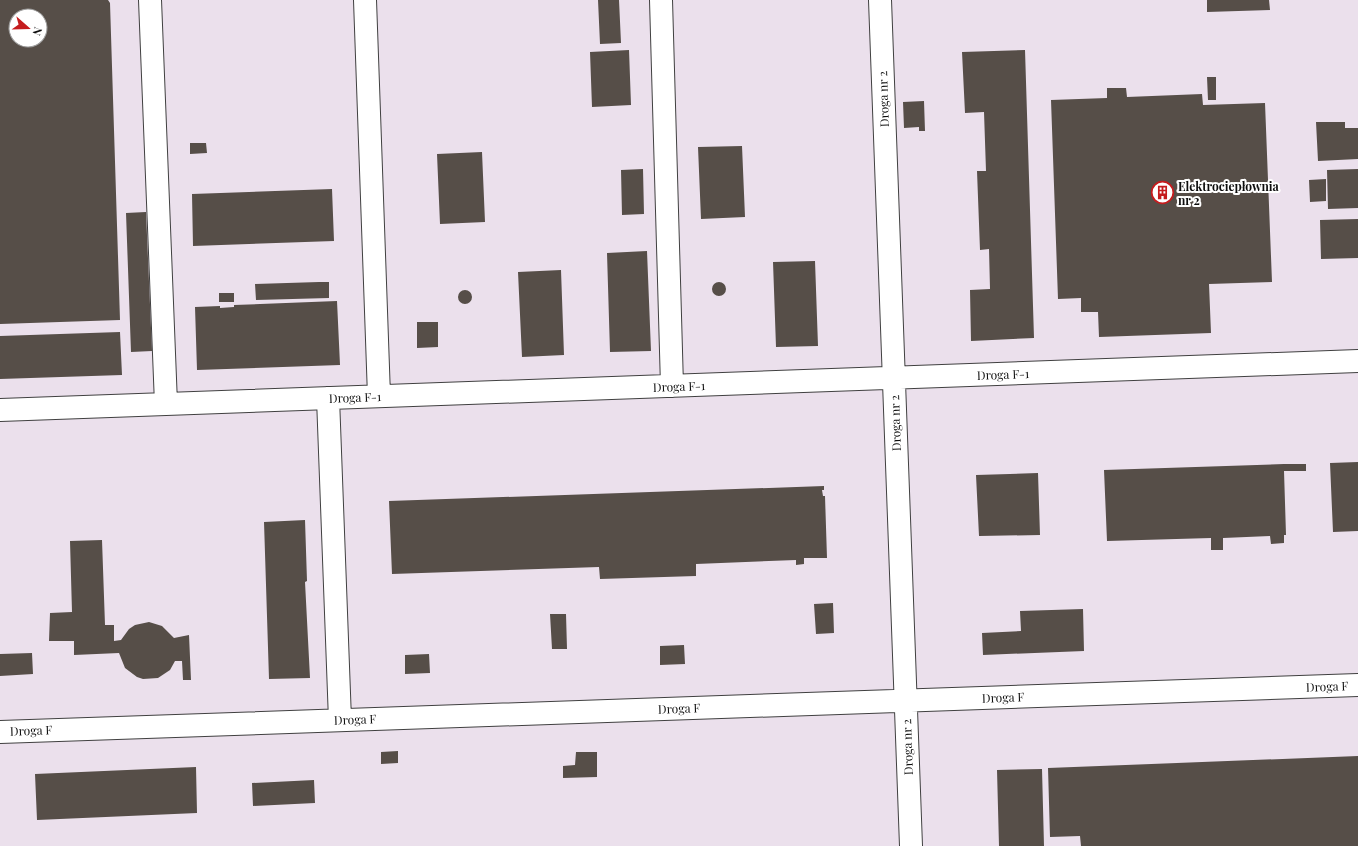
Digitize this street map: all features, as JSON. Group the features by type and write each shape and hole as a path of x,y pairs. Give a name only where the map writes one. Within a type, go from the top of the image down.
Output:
{"lane":[{"path":"150,0 166,404"},
{"path":"365,0 380,396"},
{"path":"661,0 672,386"},
{"name":"Droga nr 2","path":"880,0 911,846"},
{"name":"Droga F-1","path":"0,410 1358,362"},
{"path":"328,398 340,720"},
{"name":"Droga F","path":"0,732 1358,685"}],"shaded area":[{"path":"0,0 1358,0 1358,846 0,846"}],"building":[{"path":"0,0 108,0 110,3 120,320 0,324"},
{"path":"598,0 619,0 621,43 600,44"},
{"path":"1207,0 1269,0 1270,10 1207,12"},
{"path":"629,50 631,105 592,107 590,52"},
{"path":"1025,50 1034,338 971,341 970,290 990,289 989,249 980,250 977,171 986,171 984,112 965,113 962,52"},
{"path":"1207,77 1216,77 1216,100 1208,100"},
{"name":"Elektrociepłownia nr 2","path":"1107,88 1126,88 1127,97 1202,94 1203,105 1265,103 1272,282 1209,284 1211,333 1099,337 1098,312 1081,312 1081,298 1058,299 1051,100 1107,98"},
{"path":"924,101 925,131 919,131 919,127 904,128 903,102"},
{"path":"1316,122 1345,122 1345,128 1358,128 1358,159 1318,161"},
{"path":"190,143 206,143 207,153 190,154"},
{"path":"742,146 745,217 701,219 698,147"},
{"path":"482,152 485,222 440,224 437,154"},
{"path":"643,169 644,214 622,215 621,170"},
{"path":"1358,169 1358,208 1328,209 1327,170"},
{"path":"1326,179 1326,201 1310,202 1309,180"},
{"path":"332,189 334,241 193,246 192,194"},
{"path":"146,212 152,351 131,352 126,213"},
{"path":"1358,219 1358,258 1321,259 1320,220"},
{"path":"647,251 651,351 610,352 607,253"},
{"path":"815,261 818,346 776,347 773,262"},
{"path":"561,270 564,355 522,357 518,272"},
{"path":"329,282 329,298 256,300 255,284"},
{"path":"719,282 724,284 726,289 724,294 719,296 714,294 712,289 714,284"},
{"path":"465,290 470,292 472,297 470,302 465,304 460,302 458,297 460,292"},
{"path":"219,293 234,293 234,302 219,302"},
{"path":"337,301 340,365 197,370 195,307 220,306 220,308 234,307 234,305"},
{"path":"417,322 438,322 438,347 417,348"},
{"path":"120,332 122,375 0,379 0,336"},
{"path":"1358,462 1358,531 1333,532 1330,463"},
{"path":"1306,464 1306,471 1284,471 1286,535 1284,535 1284,543 1271,544 1270,536 1223,538 1223,550 1211,550 1211,538 1107,541 1104,470"},
{"path":"1038,473 1040,535 979,536 976,475"},
{"path":"824,486 824,490 822,490 823,496 825,496 827,558 804,558 804,564 796,565 796,560 696,564 696,576 600,579 599,567 392,574 389,501"},
{"path":"305,520 307,581 305,582 310,678 269,679 264,522"},
{"path":"102,540 105,625 114,625 114,641 121,640 129,629 135,625 149,622 162,626 174,638 189,635 191,680 183,680 182,661 175,661 170,670 158,678 143,679 137,677 125,668 119,653 74,655 74,641 49,641 50,613 72,612 70,541"},
{"path":"833,603 834,633 816,634 814,604"},
{"path":"1083,609 1084,651 983,655 982,633 1021,631 1020,611"},
{"path":"550,614 566,614 567,649 552,649"},
{"path":"684,645 685,664 660,665 660,646"},
{"path":"32,653 33,674 0,676 0,654"},
{"path":"429,654 430,673 405,674 405,655"},
{"path":"398,751 398,763 381,764 381,752"},
{"path":"576,752 597,752 597,777 563,778 563,766 575,765"},
{"path":"1358,756 1358,846 1081,846 1080,836 1050,837 1048,768"},
{"path":"196,767 197,813 37,820 35,774"},
{"path":"1042,769 1044,846 999,846 997,770"},
{"path":"314,780 315,803 253,806 252,783"}],"place":[{"name":"Elektrociepłownia nr 2","path":"1162,193"}]}
